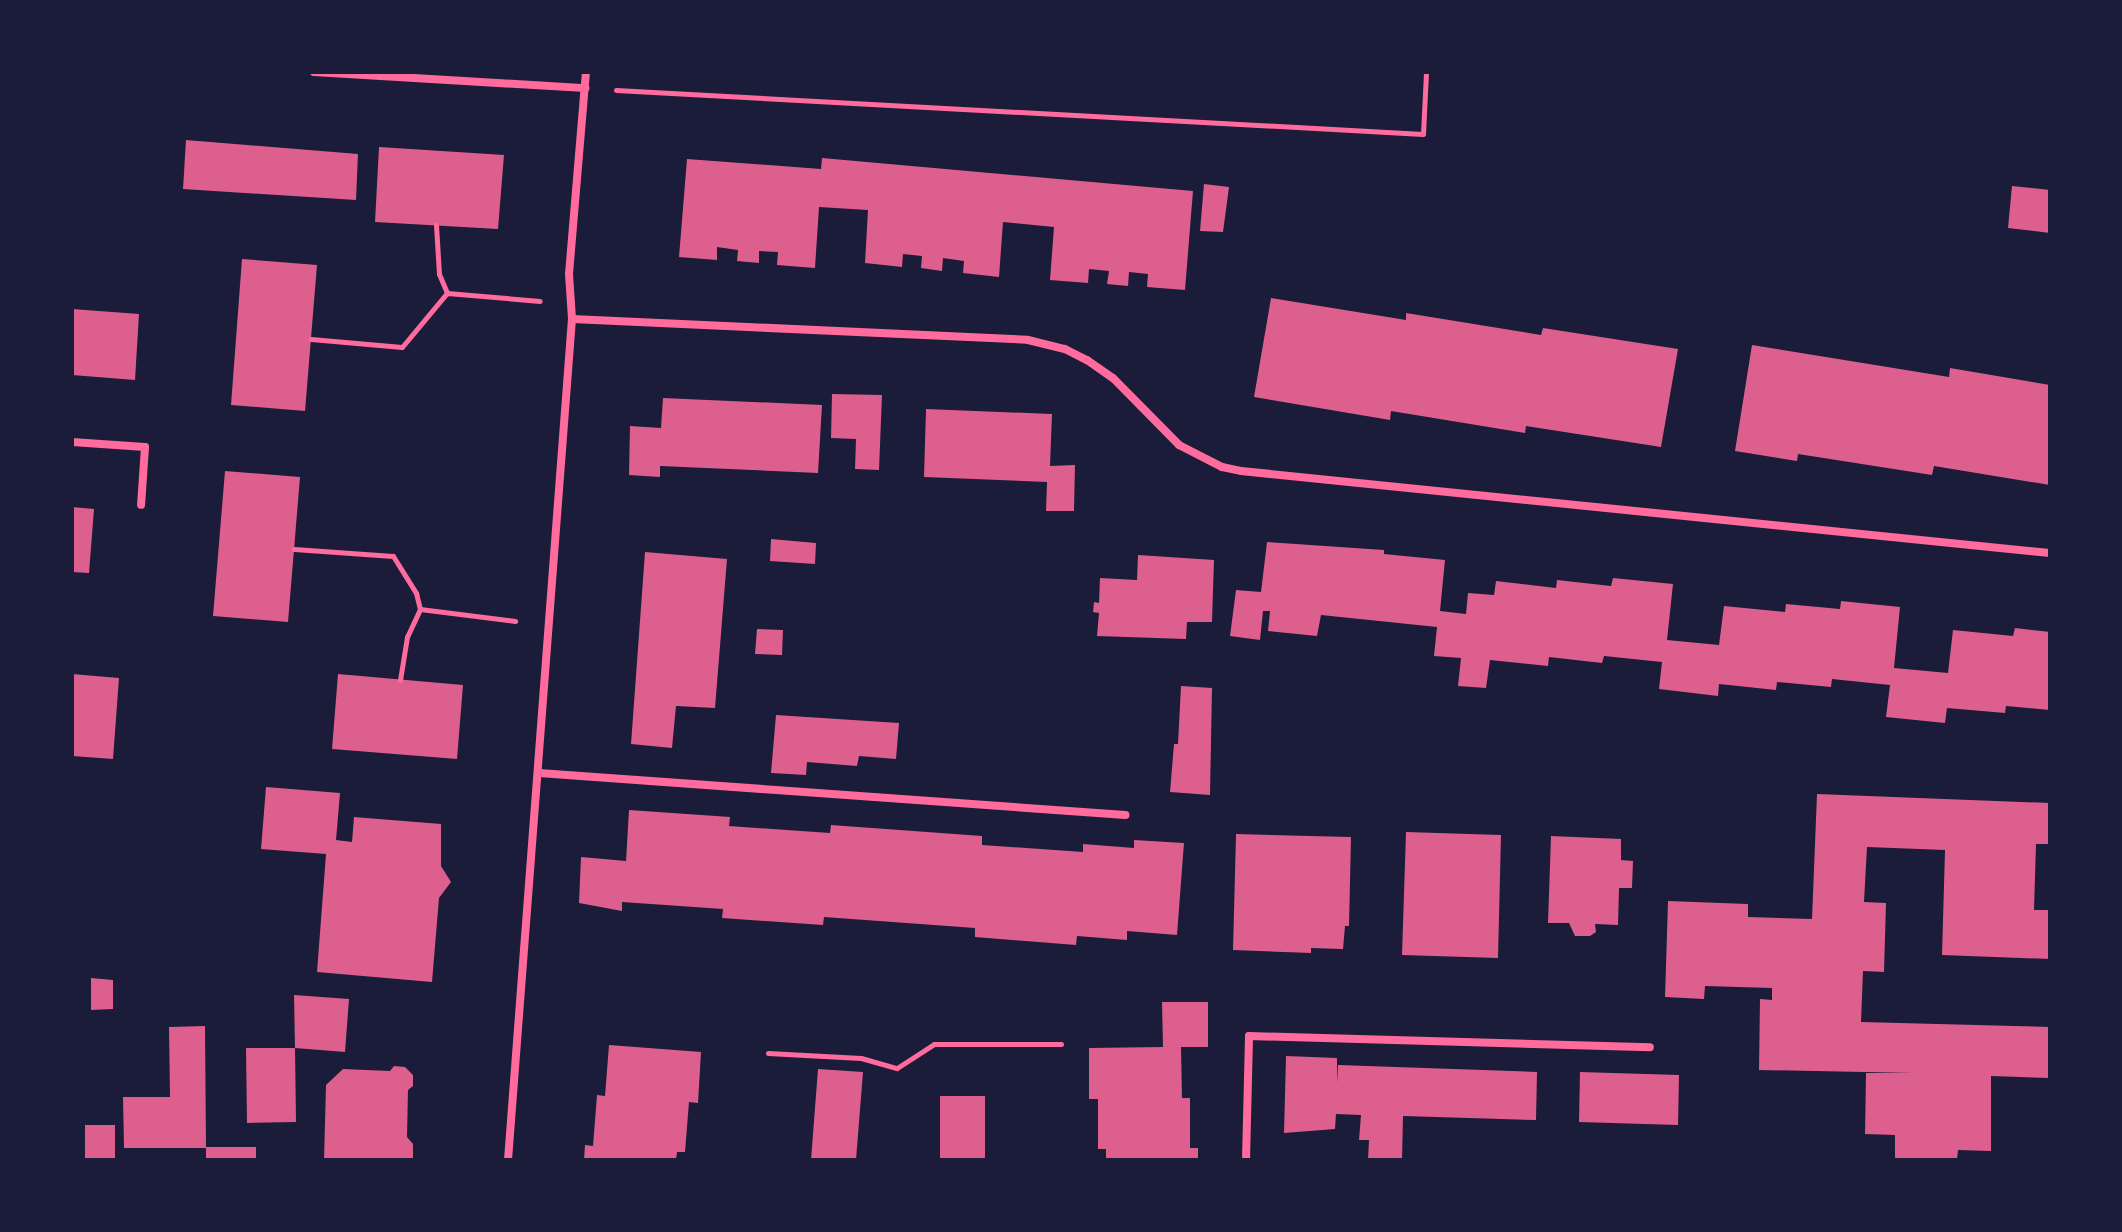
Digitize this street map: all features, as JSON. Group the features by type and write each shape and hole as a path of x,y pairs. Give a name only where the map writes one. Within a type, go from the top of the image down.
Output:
{"street":[{"path":"314,72 586,88"},
{"path":"508,1160 550,626 573,304 569,274 586,72"},
{"path":"572,319 1028,340 1065,349 1087,360 1113,378 1179,445 1222,467 1241,471 2050,553"},
{"path":"72,442 145,447 141,505"},
{"path":"539,773 1125,815"},
{"path":"1246,1160 1249,1036 1650,1047"}],"path":[{"path":"616,90 1423,134 1426,72"},
{"path":"436,225 439,274 447,293"},
{"path":"447,293 573,304"},
{"path":"311,339 402,347 447,293"},
{"path":"294,549 393,556 416,593 420,609 407,637 400,680"},
{"path":"420,609 550,626"},
{"path":"768,1053 861,1058 897,1068 934,1044 1061,1044"}],"building":[{"path":"186,140 358,154 356,200 183,189"},
{"path":"379,147 504,155 498,229 375,222"},
{"path":"822,158 1193,191 1185,290 1147,287 1148,274 1129,272 1128,286 1107,284 1109,271 1089,269 1088,283 1050,280 1054,227 1003,222 999,277 963,273 964,261 943,258 942,271 921,268 922,256 903,254 902,267 865,263 868,210 819,207 815,268 777,265 778,252 759,251 759,263 737,261 738,250 717,247 717,260 679,257 687,159 821,169"},
{"path":"1204,184 1229,187 1223,232 1200,231"},
{"path":"2012,186 2050,190 2050,233 2008,228"},
{"path":"242,259 317,265 305,411 231,405"},
{"path":"1271,298 1406,320 1406,313 1541,335 1543,328 1678,349 1661,447 1526,426 1525,433 1391,411 1390,420 1254,397"},
{"path":"72,309 139,314 135,380 72,375"},
{"path":"1752,345 1949,377 1950,368 2050,385 2050,485 1934,466 1932,475 1798,454 1797,461 1735,451"},
{"path":"832,394 882,395 879,470 855,469 856,439 831,438"},
{"path":"663,398 822,405 818,473 660,466 660,477 629,475 630,426 661,428"},
{"path":"926,409 1052,414 1050,466 1075,465 1074,511 1046,511 1047,482 924,477"},
{"path":"225,471 300,477 288,622 213,616"},
{"path":"72,507 94,509 89,573 72,572"},
{"path":"771,539 816,543 815,564 770,561"},
{"path":"1267,542 1384,550 1384,554 1445,560 1440,611 1466,614 1468,593 1494,595 1496,581 1556,588 1557,580 1611,586 1613,578 1673,584 1667,640 1719,645 1724,606 1785,612 1786,604 1840,609 1841,601 1900,607 1894,668 1948,673 1953,630 2013,636 2015,628 2050,632 2050,710 2006,706 2005,713 1947,708 1945,723 1886,717 1890,685 1832,679 1831,687 1777,682 1776,690 1719,684 1718,696 1659,689 1662,662 1604,656 1602,663 1549,657 1548,666 1490,660 1486,688 1458,686 1461,658 1434,656 1437,627 1321,615 1317,636 1268,631 1270,611 1263,611 1260,640 1230,636 1236,590 1261,592"},
{"path":"645,552 727,559 715,708 676,706 672,748 631,744"},
{"path":"1138,555 1214,560 1212,622 1187,622 1186,639 1097,636 1099,613 1093,612 1094,602 1099,603 1100,578 1137,580"},
{"path":"757,629 783,630 782,655 755,654"},
{"path":"72,674 119,678 113,759 72,756"},
{"path":"338,674 463,685 457,759 332,749"},
{"path":"1181,686 1212,688 1210,795 1170,792 1174,744 1178,744"},
{"path":"776,715 899,723 896,759 859,756 857,766 807,762 806,775 771,773"},
{"path":"266,787 340,793 336,840 352,842 354,817 441,824 441,866 451,882 439,898 432,982 317,972 326,854 261,849"},
{"path":"1817,794 2050,803 2050,844 2036,844 2034,910 2050,910 2050,959 1942,955 1945,850 1867,847 1864,902 1886,903 1884,972 1863,971 1861,1022 2050,1027 2050,1078 1991,1076 1991,1151 1958,1150 1957,1160 1895,1160 1895,1135 1865,1134 1866,1073 1914,1073 1759,1070 1760,999 1772,1000 1772,988 1705,986 1704,999 1665,997 1668,901 1748,904 1748,917 1812,919"},
{"path":"629,810 730,817 729,826 830,833 831,825 982,836 982,845 1083,852 1083,844 1134,848 1134,840 1184,843 1177,935 1127,931 1127,940 1077,936 1076,945 975,937 975,928 824,917 823,925 722,918 723,909 622,902 622,911 579,903 581,857 626,861"},
{"path":"1406,832 1501,835 1498,958 1402,955"},
{"path":"1236,834 1351,837 1349,926 1345,926 1343,949 1311,948 1311,953 1233,950"},
{"path":"1551,836 1621,839 1621,860 1633,861 1632,888 1619,888 1618,925 1595,924 1596,932 1590,936 1575,936 1569,923 1548,923"},
{"path":"91,978 113,980 113,1009 91,1010"},
{"path":"294,995 349,999 345,1052 295,1048"},
{"path":"1162,1002 1208,1002 1208,1047 1181,1047 1182,1098 1190,1098 1190,1148 1198,1148 1198,1160 1106,1160 1106,1149 1098,1149 1098,1099 1089,1099 1089,1048 1163,1047"},
{"path":"205,1026 206,1148 124,1148 123,1097 170,1097 169,1027"},
{"path":"609,1045 701,1052 698,1103 689,1102 685,1152 677,1152 676,1160 584,1160 585,1145 593,1146 597,1095 605,1096"},
{"path":"246,1048 295,1048 296,1122 247,1123"},
{"path":"1286,1056 1337,1058 1337,1083 1338,1065 1537,1072 1536,1120 1403,1116 1402,1160 1368,1160 1369,1140 1359,1140 1361,1115 1336,1114 1335,1129 1284,1133"},
{"path":"394,1066 405,1067 413,1075 413,1086 408,1090 407,1137 413,1144 413,1158 324,1160 326,1085 343,1069 390,1071"},
{"path":"818,1069 863,1072 856,1160 811,1160"},
{"path":"1580,1072 1679,1075 1678,1125 1579,1122"},
{"path":"940,1096 985,1096 985,1160 940,1160"},
{"path":"85,1125 115,1125 115,1160 85,1160"},
{"path":"206,1147 256,1147 256,1160 206,1160"}]}
